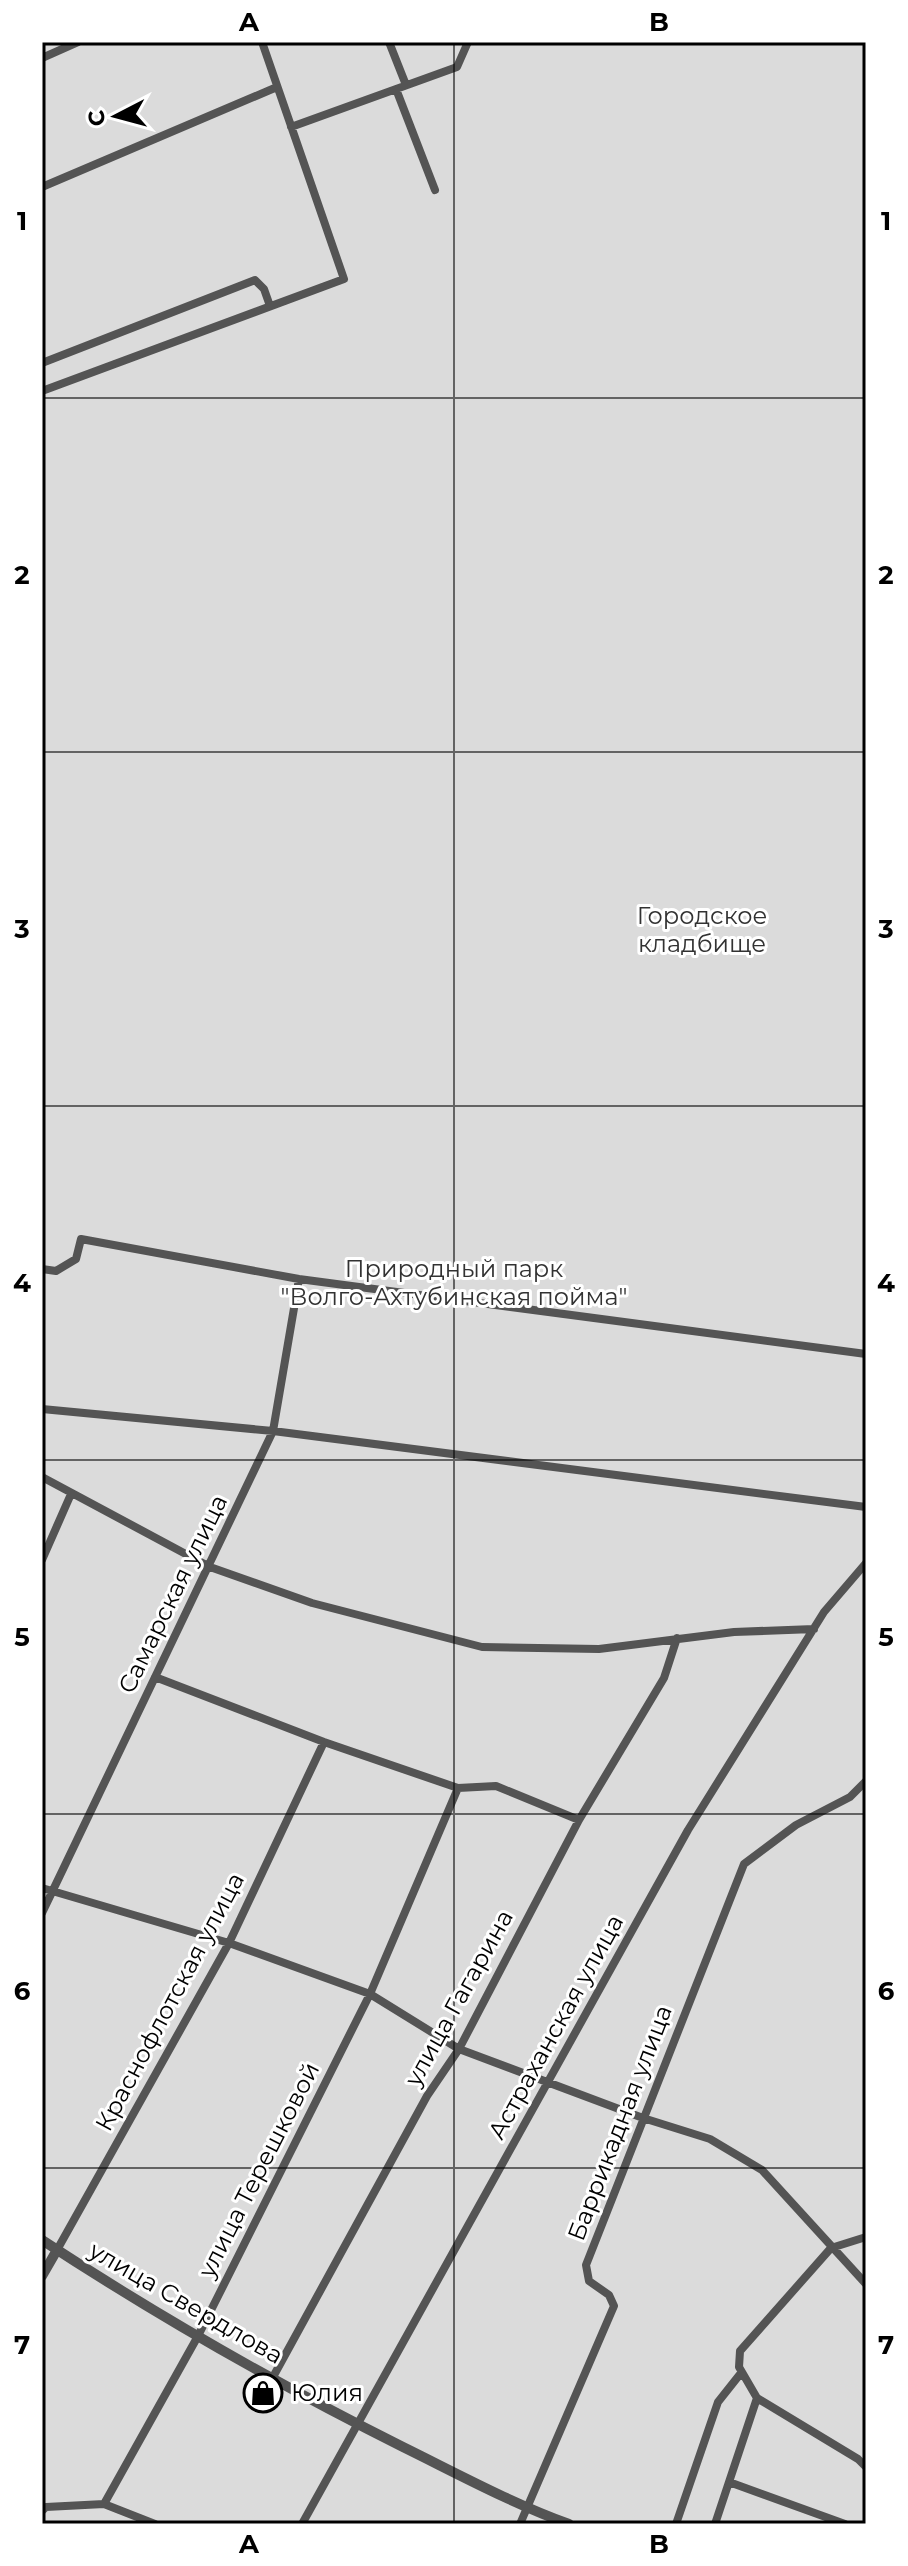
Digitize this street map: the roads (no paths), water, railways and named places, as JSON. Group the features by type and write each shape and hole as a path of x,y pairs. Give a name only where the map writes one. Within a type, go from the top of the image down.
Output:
{"street":[{"path":"42,58 78,42"},
{"path":"42,391 344,279 262,42"},
{"path":"389,42 406,85"},
{"path":"291,127 457,67 468,42"},
{"path":"42,187 277,87"},
{"path":"396,89 435,190"},
{"path":"42,363 255,280 264,289 270,306"},
{"path":"42,1269 56,1271 76,1259 81,1239 299,1279 866,1354"},
{"name":"Самарская улица","path":"42,1913 273,1431 299,1279"},
{"path":"42,1409 273,1431 866,1507"},
{"path":"42,1477 210,1567 312,1603 482,1647 599,1649 734,1632 814,1629"},
{"path":"42,1560 71,1494"},
{"name":"Астраханская улица","path":"302,2524 688,1830 814,1629 866,1563"},
{"name":"улица Гагарина","path":"273,2377 427,2096 459,2049 579,1820 664,1678 677,1638"},
{"path":"155,1677 324,1742 458,1788 496,1786 579,1820"},
{"name":"Краснофлотская улица","path":"42,2276 229,1943 324,1742"},
{"name":"Баррикадная улица","path":"520,2524 614,2306 609,2295 589,2281 586,2265 744,1864 796,1825 850,1797 866,1781"},
{"name":"улица Терешковой","path":"104,2504 198,2336 370,1994 458,1788"},
{"path":"42,1888 229,1943 370,1994 459,2049 643,2118 710,2139 762,2170 866,2284"},
{"path":"866,2237 831,2248 740,2351 741,2373 757,2398 858,2459 866,2467"},
{"name":"улица Свердлова","path":"42,2240 198,2336 358,2424 525,2508 569,2524"},
{"path":"676,2524 718,2402 741,2373"},
{"path":"718,2523 757,2398"},
{"path":"858,2459 866,2450"},
{"path":"729,2482 845,2524"},
{"path":"42,2511 46,2507 104,2504 155,2524"}],"place":[{"name":"Юлия","path":"263,2393"}],"park label":[{"name":"Городское кладбище","path":"702,930"},
{"name":"Природный парк \"Волго-Ахтубинская пойма\"","path":"454,1283"}]}
